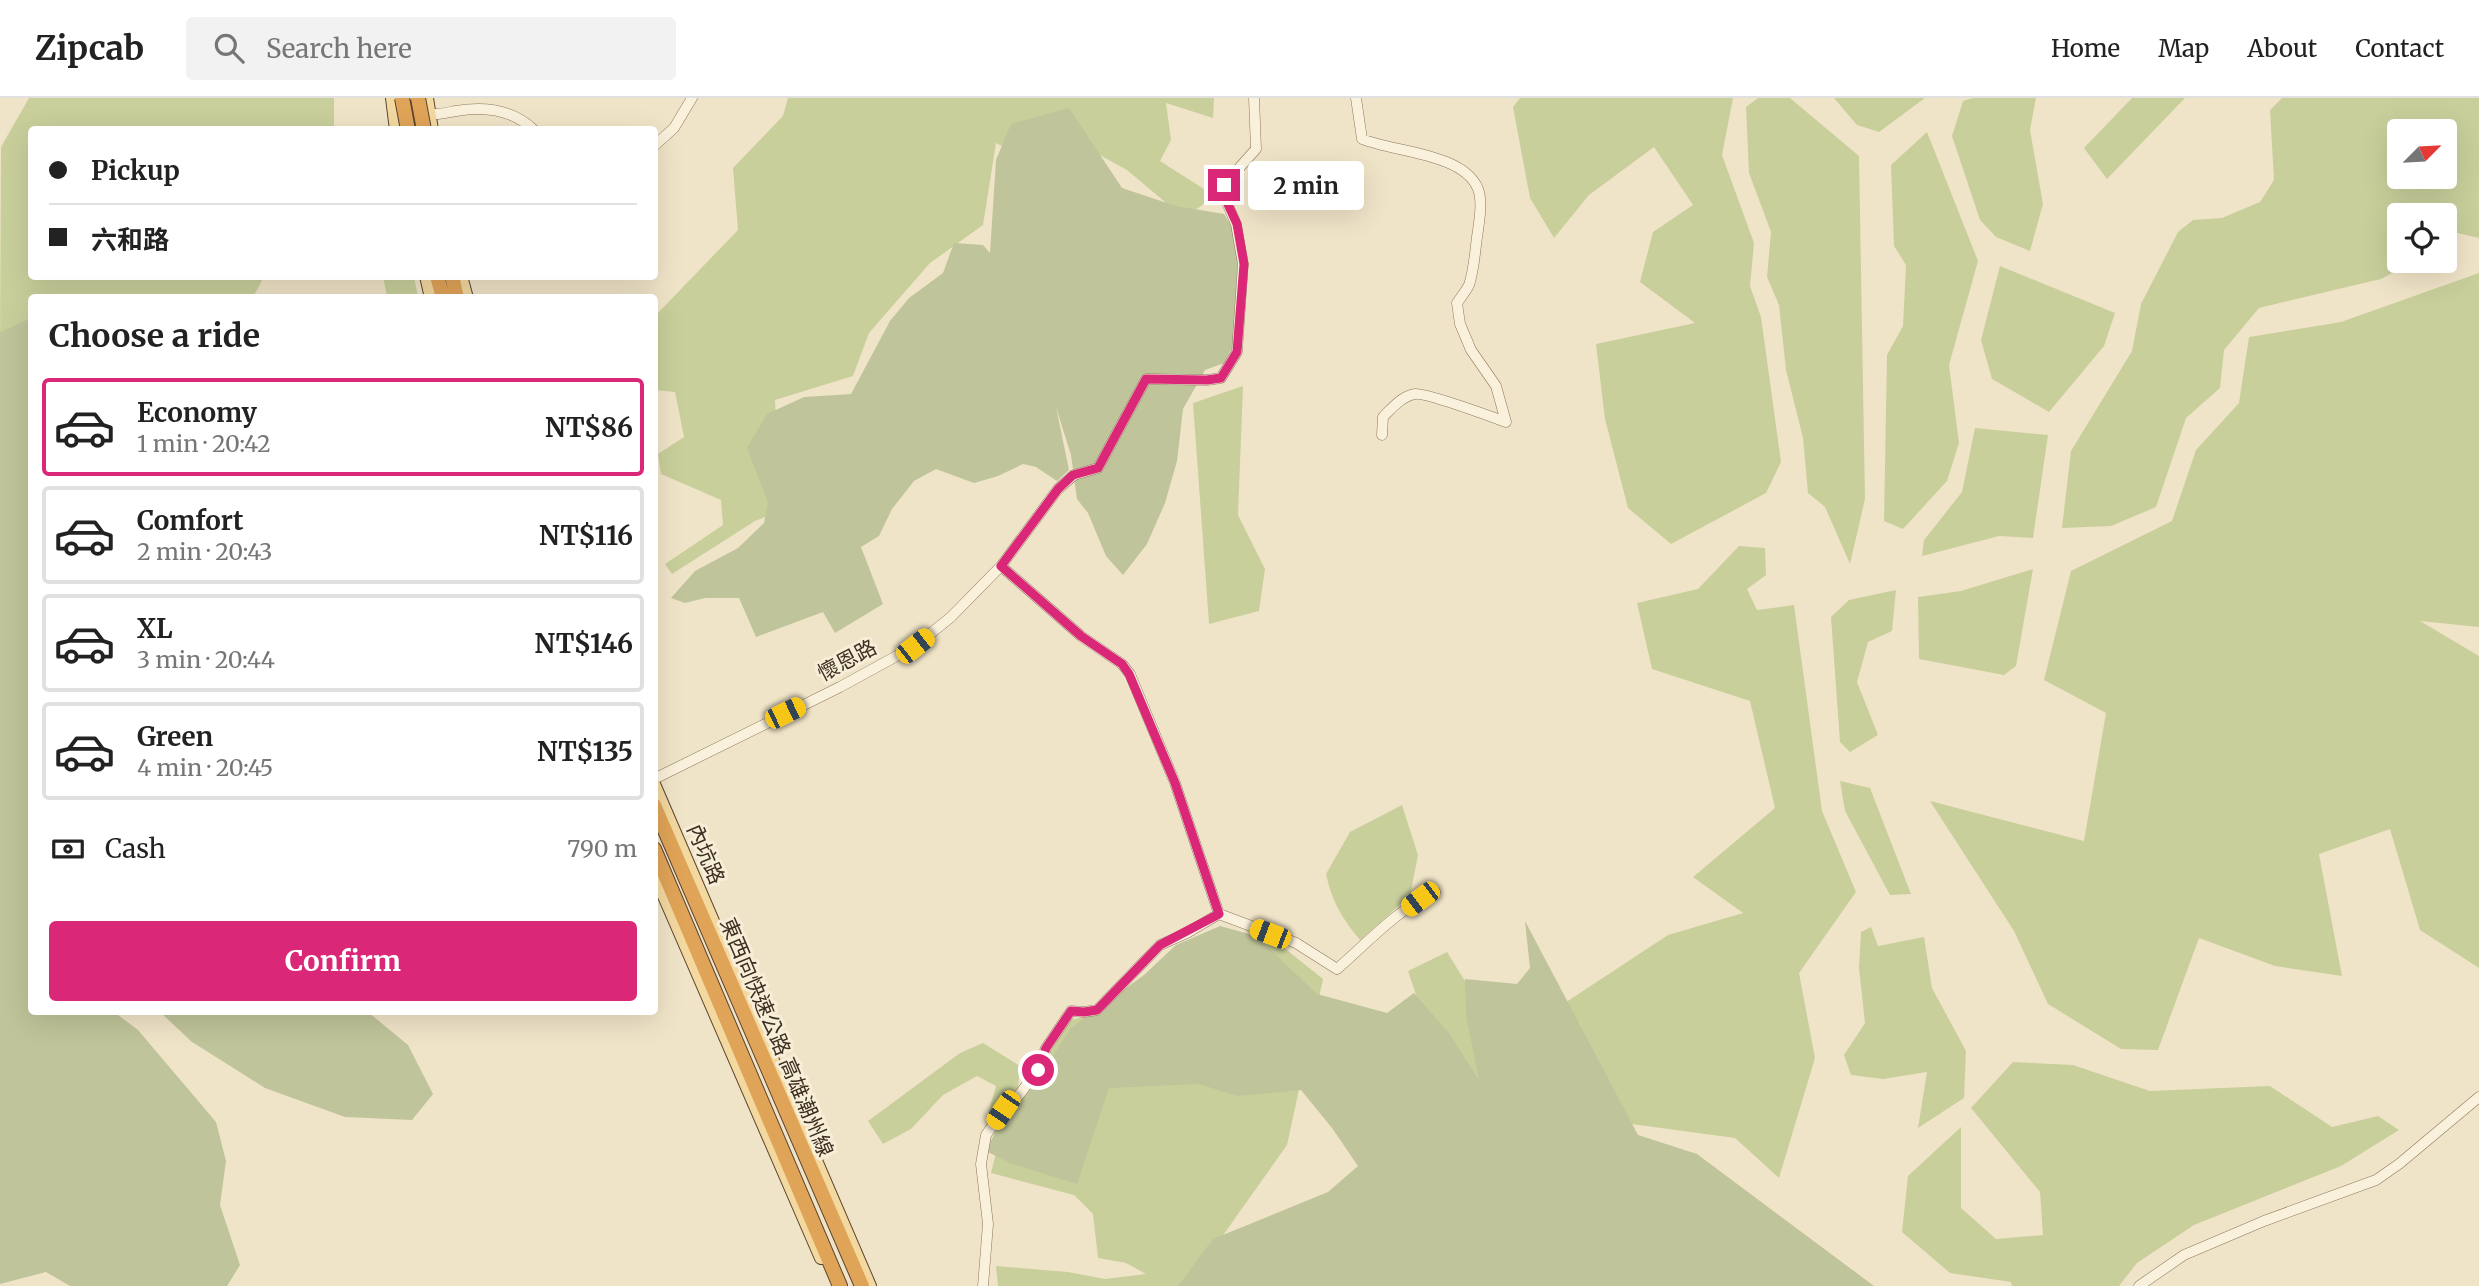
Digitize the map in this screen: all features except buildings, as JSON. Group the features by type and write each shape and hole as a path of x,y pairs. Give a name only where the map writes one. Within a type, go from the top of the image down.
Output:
{"highway":[{"path":"402,98 407,126"},
{"path":"418,98 423,126"},
{"name":"東西向快速公路 高雄潮州線","path":"658,813 862,1286"},
{"name":"東西向快速公路 高雄潮州線","path":"658,858 840,1286"}],"main road":[{"path":"391,98 395,126"},
{"path":"427,98 431,126"},
{"name":"內坑路","path":"658,793 870,1286"},
{"path":"658,882 833,1286"}],"street":[{"path":"391,98 430,115 469,109 498,109 522,118 530,126"},
{"path":"658,142 674,128 692,98"},
{"name":"懷恩路","path":"658,777 840,687 915,646 958,611 1001,566 1058,489 1073,475 1098,468 1146,379 1221,378 1237,352 1244,264 1237,224 1226,200 1224,185 1256,149 1254,98"},
{"path":"1356,98 1362,139 1454,165 1478,188 1479,226 1475,252 1468,286 1457,303 1460,324 1471,349 1496,386 1506,422 1429,395 1415,394 1397,402 1383,417 1382,435"},
{"path":"1001,566 1062,620 1122,664 1129,674 1175,783 1219,914"},
{"path":"983,1286 988,1224 981,1164 986,1135 1003,1110 1019,1096 1038,1070 1046,1048 1071,1011 1097,1010 1160,945 1219,914 1296,943 1337,969 1401,913 1420,899 1436,892"},
{"path":"2139,1286 2184,1255 2264,1221 2376,1180 2479,1097"}],"green space":[{"path":"29,98 334,98 334,126 28,126 28,280 262,280 255,294 28,294 28,345 0,344 1,147"},
{"path":"788,98 1214,98 1213,118 1166,103 1171,140 1160,161 1215,196 1184,218 1127,170 1074,141 1070,179 996,143 983,225 930,263 869,333 853,376 775,400 778,459 815,498 755,521 672,574 665,564 723,525 721,500 661,474 658,454 684,437 675,392 658,390 658,313 738,230 733,168 783,116"},
{"path":"1520,98 1733,98 1722,155 1754,243 1750,286 1761,317 1781,462 1766,493 1671,544 1628,508 1605,419 1596,344 1695,323 1640,282 1653,232 1693,205 1654,147 1589,195 1554,238 1530,198 1513,107"},
{"path":"1758,98 1790,98 1859,156 1865,499 1850,564 1825,507 1808,493 1803,438 1786,370 1779,305 1767,277 1771,232 1749,173 1746,107"},
{"path":"1834,98 1925,98 1879,132 1857,125"},
{"path":"1973,98 2036,98 2030,130 2043,204 2030,251 1996,237 1980,220 1952,136 1963,101"},
{"path":"2132,98 2185,98 2107,179 2084,148"},
{"path":"2282,98 2479,98 2479,238 2457,233 2457,203 2387,203 2387,273 2393,273 2381,279 2259,308 2224,350 2220,388 2186,418 2156,507 2111,526 2062,528 2071,451 2132,351 2141,304 2178,232 2193,220 2222,218 2260,202 2274,180 2270,110"},
{"path":"1069,108 1122,188 1176,206 1224,214 1239,238 1233,346 1224,363 1205,370 1183,409 1177,461 1165,503 1147,544 1123,575 1106,556 1088,513 1077,499 1071,455 1056,407 1069,470 1057,481 1036,467 1023,464 998,476 974,483 936,469 914,481 892,509 879,536 861,547 883,604 835,633 823,612 756,637 739,598 705,598 685,603 671,598 695,571 738,548 764,523 768,503 747,448 767,414 804,397 851,394 890,321 909,298 943,273 954,243 983,245 990,253 996,160 1011,124"},
{"path":"1927,132 1978,261 1949,365 1959,443 1947,481 1903,529 1884,521 1887,355 1903,326 1906,265 1894,246 1891,165"},
{"path":"2000,266 2115,313 2104,346 2049,412 1992,379 1981,340"},
{"path":"2479,273 2479,627 2420,621 2479,656 2479,968 2420,930 2390,829 2319,854 2342,976 2275,966 2199,938 2158,1050 2121,1049 2048,1004 2014,931 1930,801 2084,841 2106,713 2044,680 2071,571 2172,521 2196,450 2239,403 2249,337 2341,322"},
{"path":"384,280 415,280 417,294 386,294"},
{"path":"28,319 28,1015 118,1015 138,1030 216,1122 226,1161 220,1205 240,1265 227,1286 70,1286 46,1272 0,1284 0,332"},
{"path":"1243,386 1238,515 1265,569 1259,611 1209,624 1193,403"},
{"path":"1975,428 2048,435 2033,538 1999,536 1922,556 1924,540 1962,492"},
{"path":"1739,546 1765,548 1766,575 1747,589 1757,610 1794,605 1822,811 1856,892 1799,973 1815,1058 1779,1178 1735,1138 1609,1121 1548,1014 1668,935 1743,913 1693,877 1775,808 1750,701 1652,669 1637,603 1698,589"},
{"path":"2033,569 2016,666 2004,675 1919,659 1918,597 1961,591"},
{"path":"1896,590 1892,631 1868,642 1857,682 1878,735 1850,752 1840,742 1831,617 1849,600"},
{"path":"1840,781 1870,788 1911,894 1890,895 1845,811"},
{"path":"1402,805 1418,855 1410,896 1360,940 1338,909 1326,874 1350,832"},
{"path":"1525,921 1638,1135 1697,1154 1874,1286 1178,1286 1213,1239 1328,1192 1358,1166 1301,1090 1237,1096 1199,1084 1109,1088 1077,1184 1010,1163 986,1151 1001,1120 1040,1077 1070,1029 1144,975 1176,945 1220,926 1256,936 1317,994 1387,1013 1414,993 1448,1032 1479,1080 1466,1015 1465,979 1517,984 1530,968"},
{"path":"1871,927 1878,946 1924,937 1932,988 1966,1051 1964,1098 1918,1128 1927,1072 1883,1079 1851,1075 1844,1055 1865,1023 1859,968 1861,932"},
{"path":"1226,935 1283,947 1323,979 1287,1145 1187,1286 998,1286 996,1266 1068,1272 1105,1279 1146,1274 1126,1263 1098,1258 1093,1214 1074,1195 991,1173 1001,1133 1070,1020 1114,1011"},
{"path":"1447,952 1488,1018 1491,1094 1441,1069 1408,971"},
{"path":"163,1015 372,1015 408,1045 433,1094 412,1120 345,1117 265,1088 192,1042"},
{"path":"983,1043 1020,1066 1018,1088 988,1114 996,1086 977,1076 943,1095 911,1129 883,1144 868,1121 960,1053"},
{"path":"2013,1062 2073,1065 2150,1091 2270,1086 2332,1127 2378,1116 2399,1130 2341,1166 2194,1225 2137,1263 2119,1286 2012,1286 2011,1282 1950,1273 1902,1232 1908,1176 1961,1127 1961,1208 1996,1239 2043,1235 2040,1192 1971,1108"}],"route":[{"path":"1038,1070 1046,1048 1071,1011 1097,1010 1160,945 1219,914 1175,783 1129,674 1122,664 1081,636 1001,566 1058,489 1073,475 1098,468 1146,379 1221,378 1237,352 1244,264 1237,224 1226,200 1224,185"}]}
